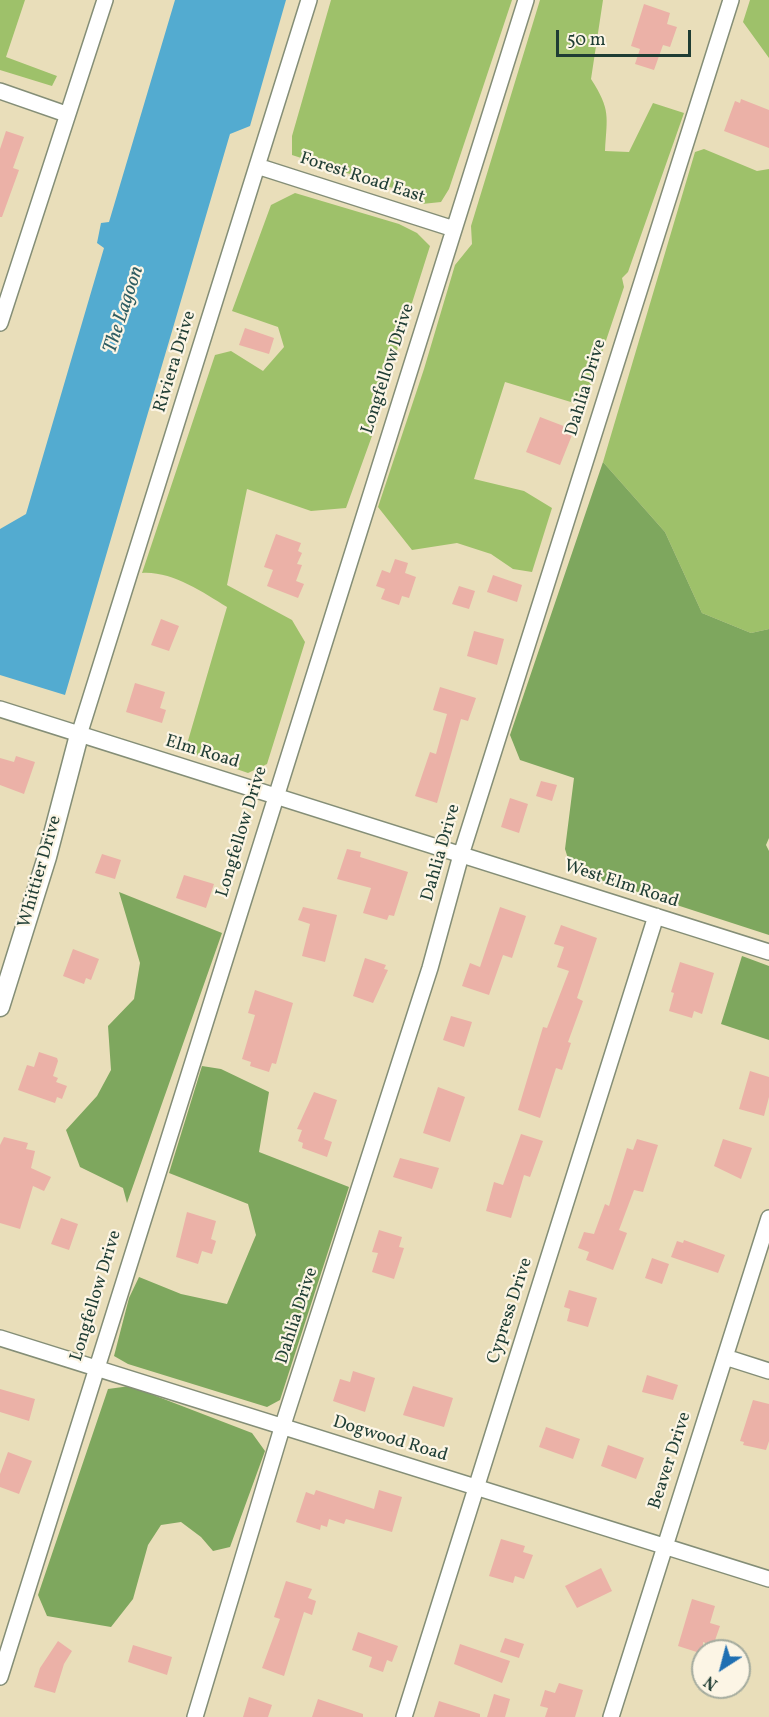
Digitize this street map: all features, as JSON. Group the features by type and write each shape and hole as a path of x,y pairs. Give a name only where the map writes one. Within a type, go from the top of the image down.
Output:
{"street":[{"path":"0,323 66,114 105,0"},
{"name":"Riviera Drive","path":"79,735 309,0"},
{"name":"Longfellow Drive","path":"0,1677 95,1367 526,0"},
{"name":"Dahlia Drive","path":"195,1717 282,1428 430,968 461,855 731,0"},
{"path":"0,91 66,114"},
{"name":"Forest Road East","path":"257,166 454,229"},
{"name":"Elm Road","path":"0,710 461,855"},
{"name":"Whittier Drive","path":"0,1007 47,857 79,735"},
{"name":"West Elm Road","path":"461,855 769,952"},
{"name":"Cypress Drive","path":"404,1717 656,916"},
{"name":"Beaver Drive","path":"611,1717 769,1218"},
{"name":"Dogwood Road","path":"0,1338 769,1579"},
{"path":"725,1357 769,1371"}],"green space":[{"path":"0,0 25,0 6,57 57,76 52,86 0,70"},
{"path":"331,0 512,0 449,189 441,202 422,204 414,195 292,155 292,136"},
{"path":"540,0 603,0 591,79 605,106 605,151 629,152 653,103 684,113 628,272 622,278 624,287 584,406 505,382 474,479 524,491 552,508 532,572 513,569 491,554 457,543 412,550 378,507 424,369 455,265 472,244 471,226"},
{"path":"750,0 769,0 769,58 743,22"},
{"path":"704,149 757,171 769,169 769,629 751,633 702,613 665,532 603,462 695,152"},
{"path":"295,193 399,224 417,233 430,246 375,420 377,422 346,508 311,511 247,489 227,585 292,620 305,642 267,764 248,773 185,751 227,607 175,579 153,573 142,573 215,355 231,351 263,371 284,347 278,327 232,311 271,205"},
{"path":"603,462 665,532 702,613 751,633 769,629 769,838 766,845 769,851 769,935 572,871 565,849 574,778 520,760 510,735"},
{"path":"119,892 222,933 127,1203 123,1188 80,1167 66,1130 97,1096 111,1070 108,1026 134,999 140,963"},
{"path":"742,956 769,966 769,1040 721,1024"},
{"path":"202,1066 221,1069 269,1092 259,1152 349,1187 280,1400 267,1407 128,1364 114,1356 129,1298 139,1277 181,1294 227,1304 256,1235 248,1204 169,1173"},
{"path":"130,1386 252,1433 265,1451 230,1547 213,1551 201,1537 181,1522 161,1525 148,1545 133,1599 111,1627 47,1616 38,1595 108,1389"}],"water":[{"name":"The Lagoon","path":"175,0 286,0 250,126 230,134 65,695 0,675 0,529 26,514 104,248 97,243 101,223 109,222"}],"building":[{"path":"644,4 670,13 667,24 677,27 670,47 663,45 654,70 635,64 640,49 631,46"},
{"path":"741,99 769,110 769,148 724,131 735,101 740,103"},
{"path":"6,131 24,137 13,168 19,170 2,217 0,217 0,149"},
{"path":"245,328 274,338 269,354 239,345"},
{"path":"540,417 574,430 560,465 526,452"},
{"path":"276,534 301,543 298,551 302,553 297,564 302,565 296,581 304,584 298,598 267,586 273,570 264,567"},
{"path":"395,559 408,563 405,573 416,577 409,598 402,596 399,605 381,599 385,589 376,586 382,570 390,573"},
{"path":"493,575 522,585 517,602 487,592"},
{"path":"459,586 475,591 469,609 452,604"},
{"path":"161,619 179,626 169,651 151,645"},
{"path":"474,631 504,639 497,665 467,656"},
{"path":"135,683 165,692 160,708 166,710 162,723 126,712"},
{"path":"440,687 476,698 468,721 461,719 437,803 415,796 430,752 436,754 447,714 433,710"},
{"path":"16,756 35,762 24,794 0,785 0,758 14,762"},
{"path":"541,781 557,785 552,801 536,796"},
{"path":"510,798 528,804 519,833 501,827"},
{"path":"347,849 361,852 360,857 408,872 394,916 389,915 387,920 363,913 371,888 337,879"},
{"path":"102,854 121,860 115,879 95,873"},
{"path":"184,875 214,884 206,908 176,898"},
{"path":"303,907 337,915 325,962 302,956 310,924 298,920"},
{"path":"500,907 526,916 512,958 503,955 489,995 462,986 470,963 480,967"},
{"path":"561,925 597,938 577,998 583,1001 568,1042 571,1043 562,1070 556,1068 540,1118 518,1110 543,1027 547,1028 569,971 557,967 564,947 554,944"},
{"path":"73,949 99,959 91,980 86,978 84,984 63,976"},
{"path":"365,958 386,965 384,969 388,970 373,1003 353,996"},
{"path":"680,962 714,973 702,1014 694,1011 692,1018 669,1011 674,993 671,992"},
{"path":"255,990 293,1003 276,1064 272,1063 269,1072 250,1066 251,1062 242,1059 255,1015 248,1013"},
{"path":"451,1016 472,1022 464,1047 443,1040"},
{"path":"39,1052 57,1058 53,1076 58,1078 56,1082 67,1086 62,1099 57,1097 55,1103 18,1090 27,1065 34,1067"},
{"path":"750,1071 769,1077 769,1097 764,1116 739,1109"},
{"path":"438,1087 465,1097 450,1142 423,1133"},
{"path":"314,1092 337,1100 324,1139 332,1142 327,1157 302,1148 303,1143 298,1141 302,1130 297,1129"},
{"path":"521,1134 543,1141 530,1177 524,1175 511,1218 486,1211 494,1182 503,1185"},
{"path":"4,1137 28,1143 26,1149 35,1151 31,1168 51,1177 44,1191 33,1186 20,1229 0,1223 0,1145"},
{"path":"637,1139 658,1145 643,1192 634,1190 619,1230 627,1233 613,1270 586,1260 589,1252 578,1248 584,1232 594,1234 605,1204 609,1206 627,1148 633,1150"},
{"path":"723,1139 752,1148 741,1179 714,1166"},
{"path":"400,1158 439,1168 432,1189 393,1177"},
{"path":"187,1212 216,1221 211,1239 216,1241 212,1254 202,1251 198,1264 176,1257"},
{"path":"61,1218 78,1224 69,1250 51,1244"},
{"path":"379,1230 402,1237 399,1247 404,1248 394,1279 372,1272 378,1253 372,1252"},
{"path":"684,1240 725,1255 718,1273 671,1257 677,1241 683,1243"},
{"path":"652,1258 669,1264 662,1284 645,1278"},
{"path":"569,1290 597,1298 588,1327 567,1321 570,1309 564,1307"},
{"path":"353,1371 375,1378 365,1412 333,1401 340,1379 350,1382"},
{"path":"647,1375 678,1385 673,1400 642,1392"},
{"path":"413,1386 453,1398 444,1427 403,1415"},
{"path":"0,1389 35,1399 29,1421 0,1412"},
{"path":"753,1400 769,1404 769,1441 766,1450 743,1445 744,1442 740,1441"},
{"path":"546,1427 580,1439 573,1459 539,1447"},
{"path":"608,1445 644,1458 636,1479 601,1466"},
{"path":"8,1452 32,1461 19,1494 0,1487 0,1474"},
{"path":"316,1490 374,1509 379,1490 402,1497 392,1532 346,1519 344,1524 329,1519 327,1527 321,1525 320,1530 296,1522 306,1492 314,1495"},
{"path":"501,1539 525,1546 523,1552 533,1555 524,1579 515,1576 513,1583 489,1576"},
{"path":"601,1568 612,1591 577,1608 565,1586"},
{"path":"286,1581 312,1589 308,1598 316,1601 312,1615 304,1612 284,1676 262,1668 280,1619 274,1617"},
{"path":"692,1599 715,1606 710,1623 720,1626 715,1639 691,1639 691,1650 678,1646"},
{"path":"358,1632 398,1646 392,1662 387,1660 383,1672 369,1667 372,1657 352,1650"},
{"path":"505,1638 524,1644 519,1658 500,1652"},
{"path":"58,1641 72,1651 64,1664 55,1693 34,1687 40,1668"},
{"path":"460,1644 510,1661 502,1683 454,1664"},
{"path":"133,1645 172,1657 167,1675 128,1662"},
{"path":"559,1683 583,1690 575,1717 545,1717 548,1708 540,1706 545,1690 555,1693"},
{"path":"494,1694 510,1699 505,1717 487,1717"},
{"path":"249,1697 272,1705 268,1717 243,1717"},
{"path":"318,1699 363,1714 363,1717 312,1717"},
{"path":"439,1701 480,1714 480,1717 434,1717"}]}
